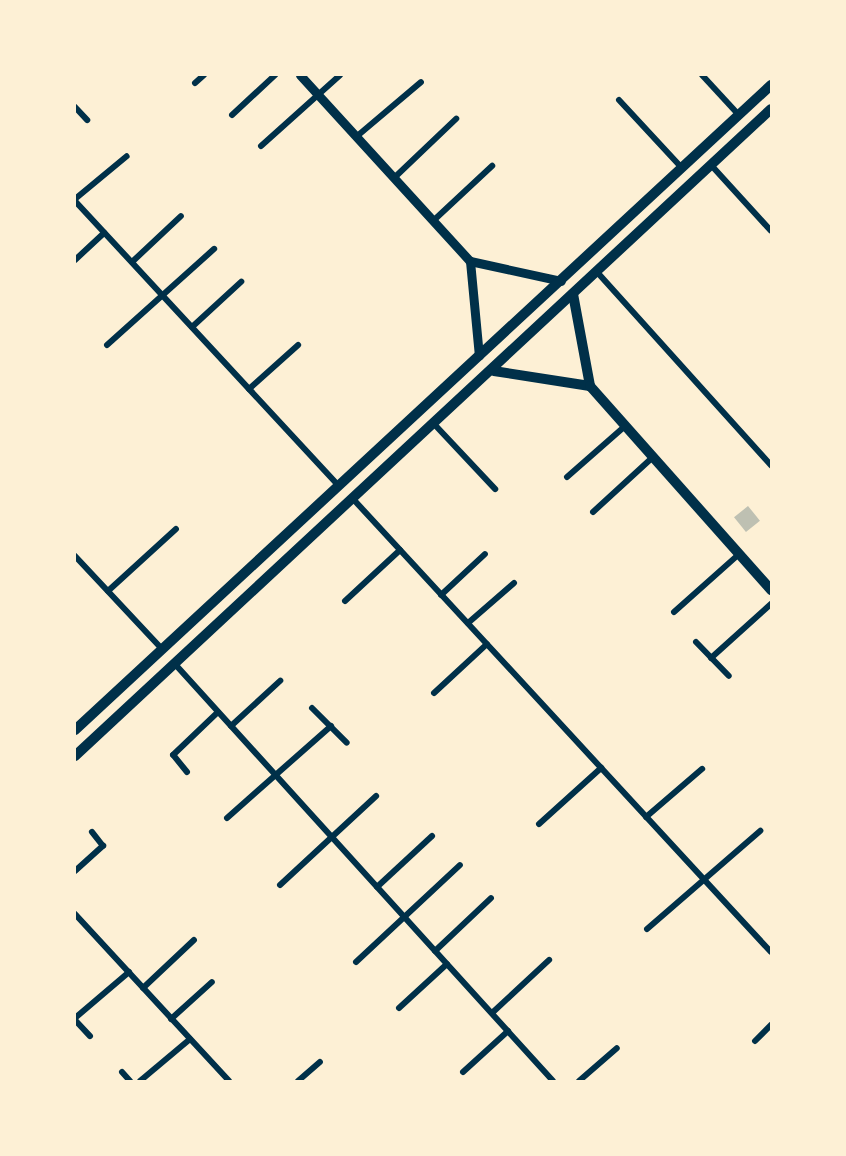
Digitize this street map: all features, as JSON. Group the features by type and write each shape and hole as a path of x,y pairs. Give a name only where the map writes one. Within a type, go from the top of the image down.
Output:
{"main road":[{"path":"75,730 771,84"},
{"path":"75,756 494,371 771,109"},
{"path":"573,294 590,386 771,590"},
{"path":"494,371 590,386"}],"street":[{"path":"195,83 204,75"},
{"path":"232,115 275,75"},
{"path":"300,75 470,261 561,281"},
{"path":"261,146 340,75"},
{"path":"702,75 738,114"},
{"path":"357,137 421,82"},
{"path":"618,99 682,168"},
{"path":"75,107 87,120"},
{"path":"394,178 456,119"},
{"path":"127,156 75,200 338,485"},
{"path":"711,165 771,231"},
{"path":"432,221 492,166"},
{"path":"132,262 181,216"},
{"path":"75,260 104,233"},
{"path":"107,345 214,249"},
{"path":"470,261 479,356"},
{"path":"597,272 771,465"},
{"path":"192,327 241,282"},
{"path":"249,389 298,345"},
{"path":"435,425 495,489"},
{"path":"567,477 625,426"},
{"path":"593,512 653,457"},
{"path":"354,500 771,952"},
{"path":"108,591 176,529"},
{"path":"345,601 400,550"},
{"path":"441,595 485,554"},
{"path":"674,612 739,554"},
{"path":"75,556 162,649"},
{"path":"468,623 514,583"},
{"path":"711,658 771,604"},
{"path":"696,642 729,676"},
{"path":"434,693 487,644"},
{"path":"174,663 553,1081"},
{"path":"231,726 280,681"},
{"path":"312,708 347,743"},
{"path":"187,772 173,755 218,712"},
{"path":"227,818 277,777 331,726"},
{"path":"539,824 602,768"},
{"path":"646,817 702,769"},
{"path":"280,885 376,796"},
{"path":"647,929 703,878 760,831"},
{"path":"75,871 103,846 92,832"},
{"path":"377,887 432,836"},
{"path":"356,962 460,865"},
{"path":"435,951 491,898"},
{"path":"75,914 229,1081"},
{"path":"764,944 771,937"},
{"path":"143,988 194,940"},
{"path":"492,1013 549,960"},
{"path":"399,1008 447,964"},
{"path":"90,1036 75,1019 129,972"},
{"path":"171,1018 212,982"},
{"path":"754,1041 771,1025"},
{"path":"463,1072 508,1031"},
{"path":"140,1081 190,1039"},
{"path":"579,1081 617,1048"},
{"path":"298,1081 320,1062"},
{"path":"122,1072 130,1081"}],"building":[{"path":"748,506 760,521 746,532 734,517"}]}
